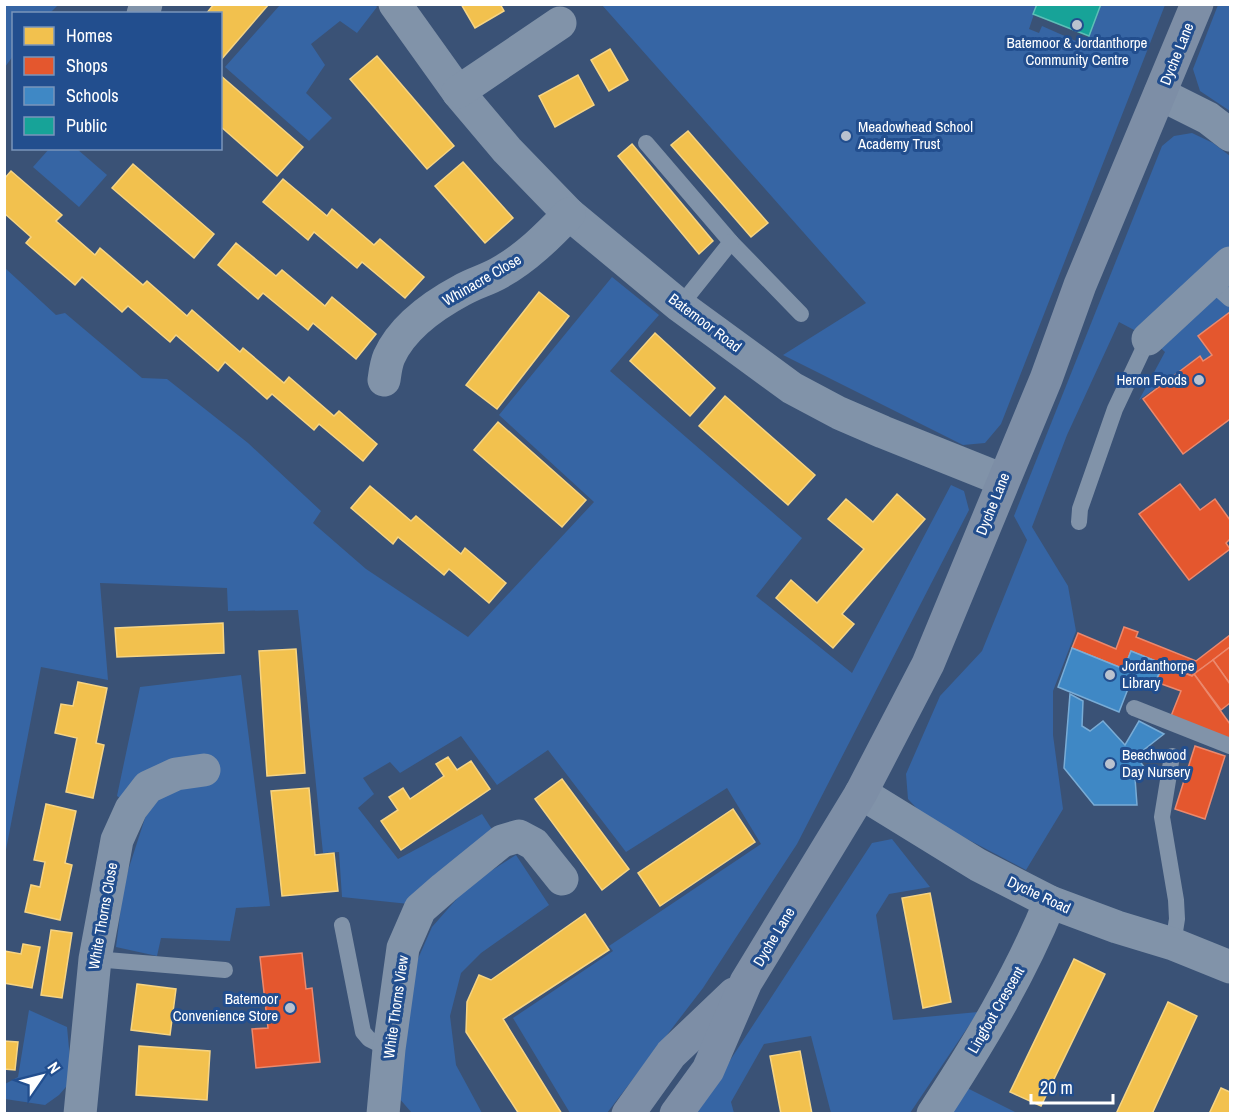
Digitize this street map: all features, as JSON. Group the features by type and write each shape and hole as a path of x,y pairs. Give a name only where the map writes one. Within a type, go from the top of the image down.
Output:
{"street":[{"name":"Batemoor Road","path":"395,4 458,92 507,150 569,214 680,306 792,388 883,432 1003,480"},
{"name":"Dyche Lane","path":"676,1113 708,1070 746,982 861,793 927,664 1046,379 1084,275 1197,4"},
{"path":"458,92 561,23"},
{"path":"1160,94 1208,118 1230,135"},
{"name":"Whinacre Close","path":"384,380 388,358 402,335 442,302 462,289 499,273 516,262 544,240 569,214"},
{"path":"1148,339 1224,281"},
{"name":"White Thorns Close","path":"80,1113 95,958 117,840 131,810 148,787 176,774 204,770"},
{"name":"Dyche Road","path":"861,793 978,865 1050,902 1117,927 1173,944 1230,967"},
{"name":"White Thorns View","path":"383,1113 403,948 420,909 502,840 519,836 534,844 562,879"},
{"name":"Lingfoot Crescent","path":"933,1113 998,1011 1032,946 1050,902"},
{"name":"Dyche Lane","path":"628,1113 671,1054 746,982"}],"lane":[{"path":"646,143 731,242 801,314"},
{"path":"680,306 731,242"},
{"path":"1079,522 1080,509 1115,409 1148,339"},
{"path":"1134,708 1230,746"},
{"path":"1172,756 1162,817 1176,900 1177,919 1173,944"},
{"path":"342,925 363,1032 369,1039 389,1049"},
{"path":"95,958 225,970"}],"shaded area":[{"path":"5,4 58,5 51,12 12,12 12,57 5,67"},
{"path":"375,4 377,7 357,33 340,21 311,44 325,65 306,93 332,118 309,141 225,67 280,5"},
{"path":"602,5 1037,5 1029,29 1039,33 1042,26 1085,45 1101,5 1165,5 1001,424 985,443 963,445 783,355 866,303"},
{"path":"1218,5 1230,5 1230,111 1200,91 1193,69"},
{"path":"1192,133 1213,143 1230,156 1230,312 1199,336 1212,355 1203,361 1199,357 1139,400 1165,352 1151,339 1119,322 1067,435 1032,527 1068,586 1076,631 1053,691 1053,735 1063,809 1026,870 925,817 908,799 906,774 940,696 982,651 1027,540 1014,516 1162,146 1174,136"},
{"path":"48,150 78,150 107,175 79,207 33,167"},
{"path":"5,268 56,315 65,313 142,378 167,379 248,443 321,511 313,523 366,569 468,637 594,502 499,415 612,277 659,315 610,371 802,538 756,596 852,673 951,485 964,491 969,510 797,844 703,988 607,1113 570,1113 513,1018 613,951 609,946 761,844 727,788 626,852 548,750 497,785 461,736 400,773 390,762 363,778 374,794 358,808 398,859 482,814 495,834 409,904 342,897 339,852 323,853 298,610 228,611 227,588 100,583 108,680 41,667 5,855"},
{"path":"241,675 270,906 236,908 230,941 161,938 157,956 116,947 124,883 146,815 117,796 140,687"},
{"path":"892,839 930,887 889,894 876,915 893,1020 978,1012 910,1113 831,1113 811,1036 764,1044 731,1102 734,1113 695,1114 872,843"},
{"path":"516,855 549,905 481,953 461,973 450,1016 456,1065 482,1113 411,1112 399,1098 413,970 432,927 469,885"},
{"path":"29,1010 67,1027 72,1080 59,1095 45,1105 5,1099 5,1084 18,1077"},
{"path":"967,1088 1017,1113 949,1114"}],"building: Homes":[{"path":"214,4 269,4 222,59 222,12 208,12"},
{"path":"461,4 500,4 504,11 475,28"},
{"path":"610,49 628,80 609,91 591,60"},
{"path":"377,56 454,146 427,169 350,79"},
{"path":"578,75 594,105 555,127 539,96"},
{"path":"222,77 303,147 277,176 222,128"},
{"path":"688,131 768,223 751,237 671,145"},
{"path":"632,144 713,241 699,254 618,156"},
{"path":"463,162 513,218 485,243 435,186"},
{"path":"133,164 214,234 194,258 112,188"},
{"path":"11,171 62,215 56,221 95,255 100,248 143,285 147,281 187,316 192,310 240,352 243,348 284,383 289,377 334,416 339,411 377,444 363,461 319,424 314,430 272,394 267,399 225,362 218,371 176,335 170,342 128,306 122,312 82,277 75,285 26,243 31,237 4,213 4,179"},
{"path":"283,179 327,216 332,209 374,245 380,239 424,277 405,298 362,262 357,268 314,232 308,240 263,202"},
{"path":"236,243 276,276 282,270 325,306 332,297 376,334 356,359 313,323 308,330 263,293 258,299 218,265"},
{"path":"539,292 569,316 497,409 466,385"},
{"path":"655,333 715,388 690,416 630,361"},
{"path":"725,396 815,475 788,505 699,426"},
{"path":"498,422 586,500 562,527 474,450"},
{"path":"370,486 411,521 416,516 461,554 465,548 506,583 489,603 449,569 444,575 398,537 393,544 351,508"},
{"path":"897,494 925,519 842,614 854,624 833,648 776,598 791,580 817,603 864,549 828,519 846,499 873,522"},
{"path":"223,623 224,653 117,657 115,628"},
{"path":"296,649 305,773 267,776 259,651"},
{"path":"78,682 107,688 96,743 104,745 93,798 66,792 77,738 55,733 61,704 73,706"},
{"path":"448,757 457,770 471,761 490,789 401,850 381,821 398,810 389,797 403,788 410,799 444,776 436,764"},
{"path":"562,779 629,869 602,890 535,799"},
{"path":"309,788 315,855 334,853 338,891 282,896 271,791"},
{"path":"46,804 76,811 65,863 72,865 60,920 25,912 31,885 40,887 45,862 34,860"},
{"path":"733,809 755,842 660,906 638,873"},
{"path":"930,893 951,1002 923,1008 902,898"},
{"path":"585,914 609,950 503,1019 562,1114 519,1114 466,1032 467,1002 479,975 491,980"},
{"path":"51,930 72,933 62,998 41,995"},
{"path":"23,944 40,947 32,988 4,983 4,951 21,954"},
{"path":"1074,959 1105,974 1041,1106 1010,1092"},
{"path":"137,984 176,989 170,1035 131,1030"},
{"path":"1168,1002 1197,1016 1152,1114 1116,1114"},
{"path":"4,1041 18,1042 15,1070 4,1069"},
{"path":"139,1046 210,1051 207,1100 136,1095"},
{"path":"800,1051 812,1114 781,1114 770,1056"},
{"path":"1221,1088 1230,1092 1230,1114 1209,1114"}],"building: Shops":[{"name":"Heron Foods","path":"1230,312 1230,419 1183,454 1143,399 1200,356 1203,361 1212,355 1198,336"},
{"path":"1180,484 1200,510 1215,499 1230,520 1230,539 1226,543 1230,549 1189,580 1139,514"},
{"path":"1124,627 1138,632 1136,637 1196,661 1230,635 1230,647 1192,676 1131,651 1124,669 1072,648 1078,633 1116,649"},
{"path":"1230,647 1230,684 1213,660"},
{"path":"1213,660 1230,684 1230,703 1221,710 1194,674"},
{"path":"1163,664 1192,676 1194,674 1230,724 1230,739 1171,716 1181,691 1156,682"},
{"path":"1195,746 1225,756 1205,819 1175,809"},
{"name":"Batemoor Convenience Store","path":"302,953 306,989 312,988 320,1062 256,1068 252,1029 268,1028 260,957"}],"building: Schools":[{"name":"Jordanthorpe Library","path":"1072,648 1124,669 1131,651 1163,664 1152,690 1131,681 1119,712 1058,687"},
{"path":"1070,694 1083,701 1082,726 1090,731 1103,721 1125,745 1139,721 1164,734 1136,756 1147,771 1135,778 1137,805 1094,805 1064,768"}],"building: Public":[{"name":"Batemoor & Jordanthorpe Community Centre","path":"1037,4 1101,4 1089,36 1033,14"}],"place":[{"name":"Batemoor & Jordanthorpe Community Centre","path":"1077,25"},
{"name":"Meadowhead School Academy Trust","path":"846,136"},
{"name":"Heron Foods","path":"1199,380"},
{"name":"Jordanthorpe Library","path":"1110,675"},
{"name":"Beechwood Day Nursery","path":"1110,764"},
{"name":"Batemoor Convenience Store","path":"290,1008"}]}
